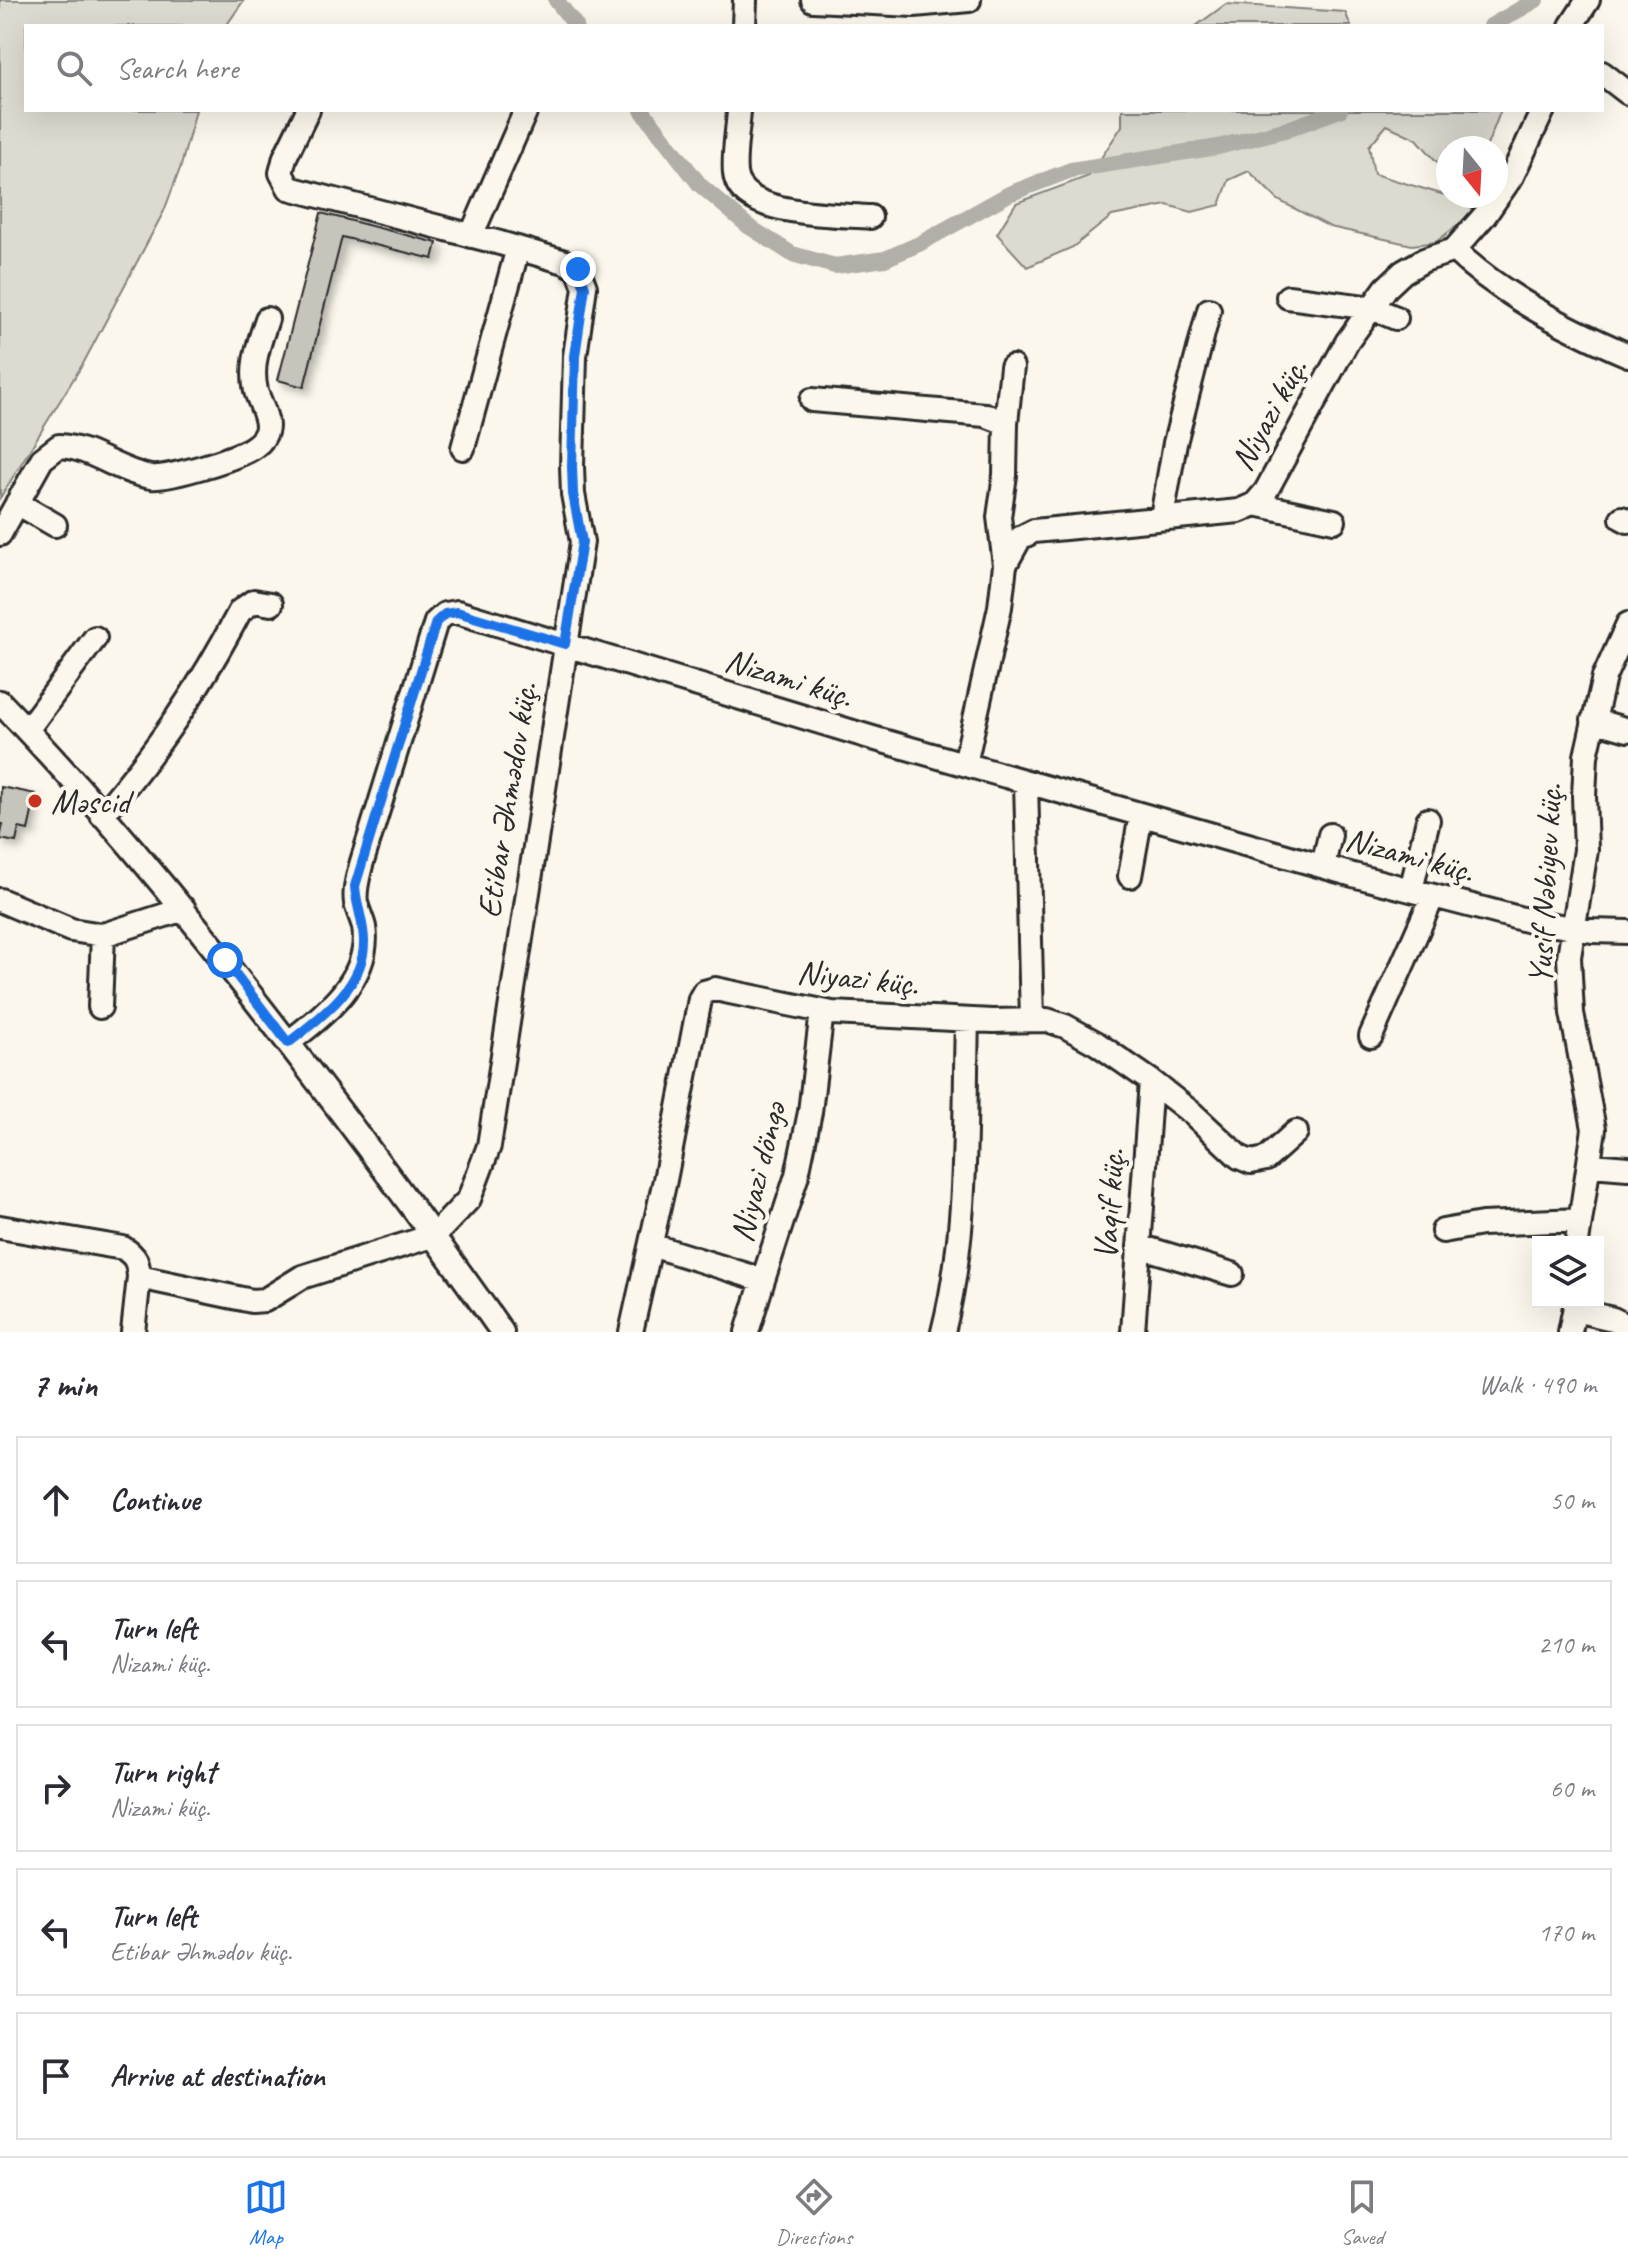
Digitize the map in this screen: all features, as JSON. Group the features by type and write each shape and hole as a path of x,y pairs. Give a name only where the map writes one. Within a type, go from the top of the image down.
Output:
{"street":[{"path":"744,24 745,0"},
{"path":"813,0 883,4 969,0"},
{"path":"1572,24 1588,0"},
{"path":"1604,75 1628,93"},
{"name":"Etibar Əhmədov küç.","path":"307,112 285,157 281,173 289,188 518,248 578,269 585,287 575,356 572,466 573,494 582,542 489,1146 469,1199 435,1235"},
{"path":"471,236 525,112"},
{"path":"739,112 735,175 739,186 752,198 770,207 870,217"},
{"name":"Niyazi küç.","path":"965,764 1000,607 1005,565 1020,538 1034,531 1239,511 1255,504 1266,491 1347,342 1386,288 1403,272 1424,260 1454,250 1485,215 1512,176 1542,112"},
{"path":"463,448 518,248"},
{"path":"1454,250 1473,267 1550,319 1628,355"},
{"path":"1288,297 1372,308 1396,318"},
{"path":"1162,517 1175,443 1209,310"},
{"path":"0,534 42,459 59,446 71,446 137,474 154,477 182,472 255,447 264,437 267,425 253,375 254,361 267,319"},
{"path":"1005,565 999,517 1012,367"},
{"path":"812,400 985,415 1006,423"},
{"path":"17,503 55,525"},
{"path":"1255,504 1334,521"},
{"path":"102,815 143,767 188,705 240,611 254,601 271,604"},
{"name":"Nizami küç.","path":"288,1043 321,1017 346,990 359,964 365,946 364,926 356,902 355,886 436,622 445,614 457,612 1026,782 1323,866 1530,921 1592,931 1628,932"},
{"name":"Yusif Nəbiyev küç.","path":"1579,1231 1594,1129 1572,1013 1569,957 1586,850 1585,769 1593,720 1604,677 1628,624"},
{"path":"27,730 95,638"},
{"path":"0,702 184,909 435,1235 502,1332"},
{"path":"1593,720 1628,730"},
{"path":"1026,782 1032,1020"},
{"path":"1130,876 1141,815"},
{"path":"1371,1036 1422,893 1428,820"},
{"path":"1323,866 1330,835"},
{"path":"0,900 71,930 103,935 184,909"},
{"path":"100,1007 103,935"},
{"name":"Niyazi küç.","path":"631,1332 700,999 704,992 715,989 822,1011 967,1020 1047,1020 1096,1043 1151,1081 1193,1114 1239,1157 1251,1162 1266,1159 1296,1132"},
{"name":"Niyazi döngə","path":"651,1245 763,1280 797,1175 810,1112 822,1011"},
{"path":"943,1332 962,1223 967,1020"},
{"name":"Vaqif küç.","path":"1133,1332 1151,1081"},
{"path":"1591,1165 1628,1168"},
{"path":"1443,1231 1482,1224 1579,1231"},
{"path":"0,1227 123,1248 134,1255 139,1277 133,1332"},
{"path":"139,1277 252,1301 265,1300 302,1277 435,1235"},
{"path":"1139,1246 1232,1274"},
{"path":"747,1332 763,1280"},
{"path":"1574,1315 1613,1319 1628,1327"}],"shaded area":[{"path":"0,0 244,0 227,24 24,24 24,112 195,112 181,166 164,211 84,362 0,498"},
{"path":"1226,4 1345,12 1350,24 1199,24"},
{"path":"1122,112 1500,112 1491,136 1436,136 1436,161 1417,139 1387,125 1369,146 1374,174 1436,192 1436,208 1470,208 1474,212 1436,242 1412,245 1330,227 1278,200 1249,171 1229,180 1220,205 1192,212 1167,205 1112,216 1073,247 1027,267 997,234 1016,203 1089,176 1122,126"}],"building":[{"path":"321,213 437,243 433,259 342,237 304,387 278,380"},
{"path":"1,787 36,794 28,830 19,828 16,842 0,839 3,824 0,824"}],"waterway":[{"path":"556,0 574,24"},
{"path":"1494,24 1536,0"},
{"path":"644,112 700,185 748,226 792,254 835,266 885,259 919,244 1009,194 1071,170 1218,147 1288,129 1335,112"}],"place":[{"name":"Məscid","path":"35,801"}],"route":[{"path":"225,960 288,1043 321,1017 346,990 365,946 355,886 436,622 445,614 457,612 565,644 582,542 573,494 572,466 575,356 585,287 578,269"}]}
